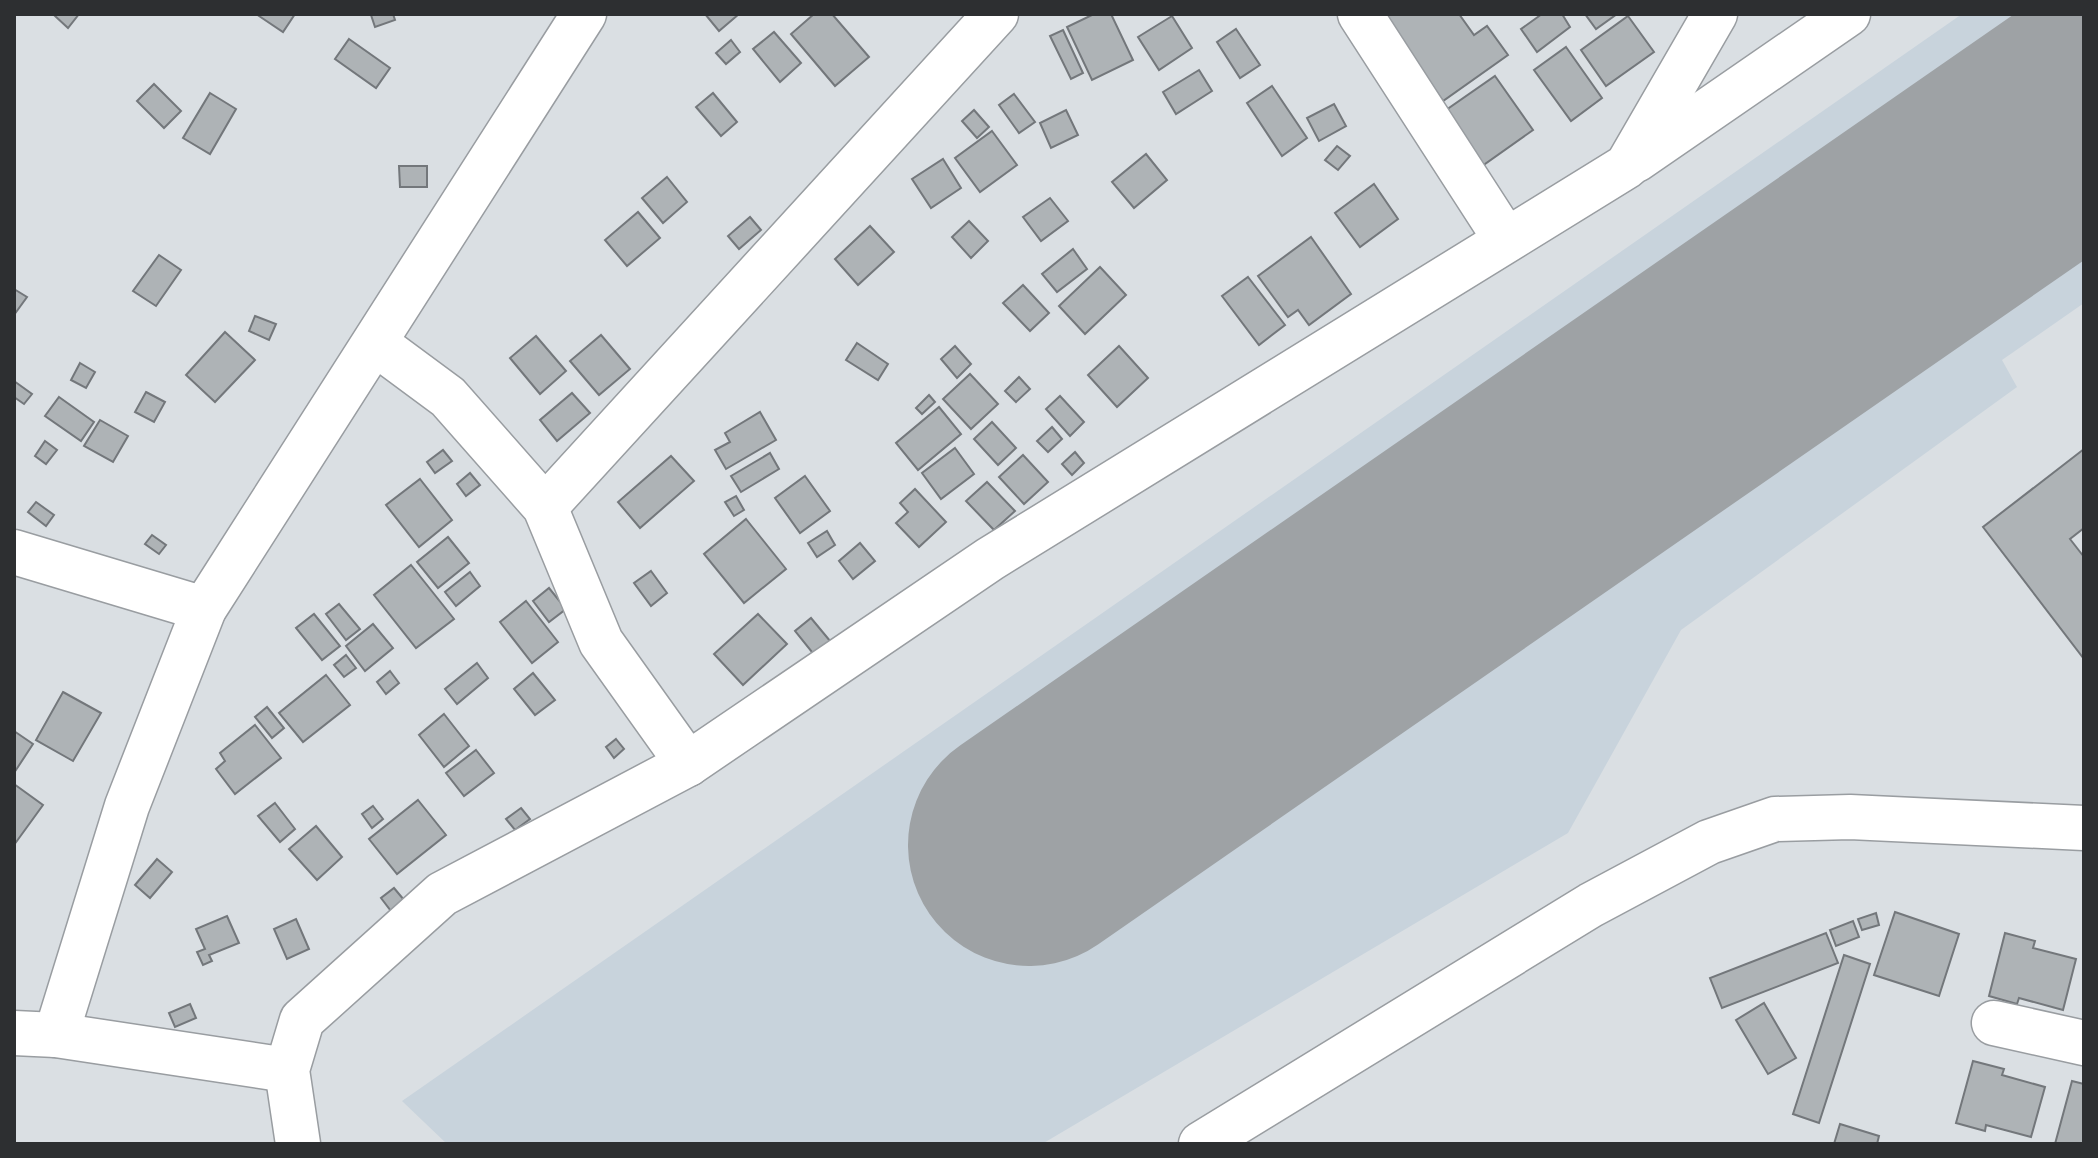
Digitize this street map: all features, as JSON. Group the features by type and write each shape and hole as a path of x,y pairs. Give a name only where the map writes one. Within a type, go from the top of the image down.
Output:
{"street":[{"path":"287,1070 35,1034 204,609 584,14"},
{"path":"545,507 996,14"},
{"path":"1360,14 1506,240"},
{"path":"1627,166 1715,14"},
{"path":"298,1144 287,1070 302,1020 442,894 688,764 990,559 1627,166 1848,14"},
{"path":"375,343 448,397 545,507 601,642 688,764"},
{"path":"14,552 204,609"},
{"path":"1201,1144 1591,905 1709,842 1775,819 1850,817 2084,828"},
{"path":"1994,1023 2084,1043"}],"shaded area":[{"path":"1962,14 2084,14 2084,303 2002,360 2017,387 1681,630 1568,833 1042,1144 447,1144 402,1101"}],"building":[{"path":"79,14 68,28 55,16"},
{"path":"256,14 295,14 283,32"},
{"path":"393,14 395,20 375,27 371,15"},
{"path":"705,14 739,14 719,31"},
{"path":"814,14 832,14 869,57 835,86 791,34"},
{"path":"1094,14 1111,14 1133,60 1092,80 1067,27"},
{"path":"1459,14 1474,35 1487,26 1508,55 1443,101 1382,15"},
{"path":"1542,14 1562,14 1570,27 1537,52 1521,29"},
{"path":"1585,14 1617,14 1596,29"},
{"path":"1172,16 1192,48 1159,70 1138,37"},
{"path":"1628,16 1654,52 1606,86 1581,50"},
{"path":"1236,29 1260,65 1240,78 1217,42"},
{"path":"1063,30 1083,73 1071,79 1050,36"},
{"path":"774,32 801,63 780,82 753,49"},
{"path":"349,39 390,68 376,88 335,59"},
{"path":"731,40 740,52 726,64 716,53"},
{"path":"1566,47 1602,98 1571,121 1534,70"},
{"path":"1199,70 1212,91 1176,114 1163,92"},
{"path":"1495,76 1533,130 1475,171 1436,117"},
{"path":"154,84 181,111 164,128 137,101"},
{"path":"1272,86 1307,138 1282,156 1247,103"},
{"path":"210,93 236,109 210,154 183,138"},
{"path":"713,93 737,122 721,136 696,107"},
{"path":"1014,94 1035,122 1019,133 999,105"},
{"path":"1334,104 1346,126 1319,141 1307,118"},
{"path":"974,110 989,127 977,138 962,121"},
{"path":"1066,110 1078,135 1051,148 1040,123"},
{"path":"992,131 1017,165 980,192 955,158"},
{"path":"1337,146 1350,156 1338,170 1325,160"},
{"path":"1146,154 1167,180 1134,208 1112,182"},
{"path":"943,159 961,188 931,208 912,179"},
{"path":"399,166 427,166 427,187 400,187"},
{"path":"667,177 687,202 663,223 642,198"},
{"path":"1374,184 1398,219 1360,247 1335,213"},
{"path":"1050,198 1068,221 1041,241 1023,217"},
{"path":"638,212 660,238 627,266 605,240"},
{"path":"750,217 761,230 739,249 728,236"},
{"path":"969,221 988,241 971,258 952,237"},
{"path":"870,226 894,252 858,285 835,259"},
{"path":"1311,237 1351,294 1309,325 1298,310 1288,317 1258,276"},
{"path":"1073,249 1087,269 1057,292 1042,274"},
{"path":"159,255 181,270 156,306 133,291"},
{"path":"1100,267 1126,295 1085,334 1059,306"},
{"path":"1248,277 1285,325 1259,345 1222,296"},
{"path":"1023,285 1049,313 1030,331 1003,303"},
{"path":"14,289 27,297 14,315"},
{"path":"255,316 276,324 269,340 249,331"},
{"path":"225,332 255,360 215,402 186,375"},
{"path":"601,335 630,369 599,395 570,361"},
{"path":"536,336 566,371 540,394 510,358"},
{"path":"857,343 888,364 878,380 846,360"},
{"path":"955,346 971,364 957,378 941,359"},
{"path":"1119,346 1148,378 1117,407 1088,375"},
{"path":"80,363 95,372 86,388 71,380"},
{"path":"970,374 998,404 971,429 943,399"},
{"path":"1019,377 1030,389 1016,402 1005,391"},
{"path":"14,381 32,394 24,404 14,397"},
{"path":"146,392 165,402 154,422 135,412"},
{"path":"572,393 590,413 557,441 540,420"},
{"path":"929,395 935,402 922,414 916,408"},
{"path":"1060,396 1084,422 1070,436 1046,409"},
{"path":"59,397 94,422 81,441 45,416"},
{"path":"939,407 961,434 918,470 896,443"},
{"path":"760,412 776,440 726,469 715,450 730,442 725,433"},
{"path":"100,420 128,436 113,462 84,446"},
{"path":"992,422 1016,448 998,465 974,439"},
{"path":"1052,427 1062,439 1048,452 1037,441"},
{"path":"45,441 57,450 46,464 35,456"},
{"path":"955,448 974,474 941,499 922,473"},
{"path":"2084,449 2084,528 2070,539 2084,557 2084,659 1983,527"},
{"path":"443,450 452,461 435,473 427,462"},
{"path":"1075,452 1084,463 1072,475 1062,464"},
{"path":"770,453 779,469 741,492 731,476"},
{"path":"1023,455 1048,482 1024,504 999,477"},
{"path":"671,456 694,481 640,528 618,502"},
{"path":"470,473 480,485 466,496 457,484"},
{"path":"805,476 830,511 800,533 775,498"},
{"path":"420,479 452,520 419,547 386,505"},
{"path":"987,482 1015,511 994,530 966,501"},
{"path":"915,489 946,522 919,547 896,523 908,512 900,503"},
{"path":"736,496 744,510 734,516 725,502"},
{"path":"36,502 54,515 46,526 28,512"},
{"path":"746,519 786,569 744,603 704,554"},
{"path":"827,531 835,545 817,557 808,543"},
{"path":"152,535 166,545 159,554 145,544"},
{"path":"448,537 469,563 438,588 417,562"},
{"path":"860,543 875,561 853,579 839,561"},
{"path":"411,565 454,619 416,648 374,595"},
{"path":"651,571 667,593 651,606 634,583"},
{"path":"470,572 480,586 456,606 445,592"},
{"path":"549,588 566,609 549,622 533,601"},
{"path":"526,601 558,642 532,663 500,622"},
{"path":"339,604 360,629 346,640 326,614"},
{"path":"314,614 340,646 322,660 296,628"},
{"path":"758,614 787,644 743,685 714,654"},
{"path":"811,618 840,653 824,667 795,631"},
{"path":"373,624 393,648 365,671 346,646"},
{"path":"346,655 356,668 344,677 334,665"},
{"path":"477,663 488,678 457,704 445,689"},
{"path":"390,671 399,683 386,694 377,682"},
{"path":"533,673 555,700 535,715 514,689"},
{"path":"326,675 350,705 303,742 279,713"},
{"path":"63,692 101,713 73,761 36,740"},
{"path":"267,707 284,728 272,738 255,717"},
{"path":"444,714 469,746 444,767 419,735"},
{"path":"255,725 281,758 235,794 216,769 225,761 220,753"},
{"path":"14,731 33,744 14,773"},
{"path":"616,739 624,749 614,758 606,747"},
{"path":"476,750 494,773 464,796 446,773"},
{"path":"14,784 43,805 14,845"},
{"path":"418,800 446,835 397,874 369,839"},
{"path":"275,803 295,829 280,842 258,816"},
{"path":"373,806 383,819 372,828 362,814"},
{"path":"521,808 530,819 515,830 506,819"},
{"path":"316,826 342,857 317,880 289,849"},
{"path":"157,859 172,872 150,898 135,885"},
{"path":"394,888 404,900 391,911 381,898"},
{"path":"1895,912 1959,934 1939,996 1874,975"},
{"path":"1876,913 1879,925 1862,930 1858,919"},
{"path":"227,916 239,943 209,955 212,961 203,965 197,952 205,949 196,929"},
{"path":"296,919 309,949 287,959 274,929"},
{"path":"1853,921 1859,937 1836,946 1830,930"},
{"path":"1826,933 1838,963 1722,1008 1710,978"},
{"path":"2005,933 2035,941 2033,948 2076,959 2063,1010 2019,998 2017,1004 1989,996"},
{"path":"1844,955 1870,964 1819,1123 1793,1114"},
{"path":"1764,1003 1796,1058 1768,1074 1736,1020"},
{"path":"190,1004 196,1018 175,1027 169,1013"},
{"path":"1973,1061 2004,1069 2002,1075 2045,1087 2031,1137 1986,1125 1985,1131 1956,1123"},
{"path":"2072,1081 2084,1084 2084,1144 2055,1144"},
{"path":"1840,1124 1879,1136 1877,1144 1834,1144"}],"runway":[{"path":"1029,845 2084,113"}]}
